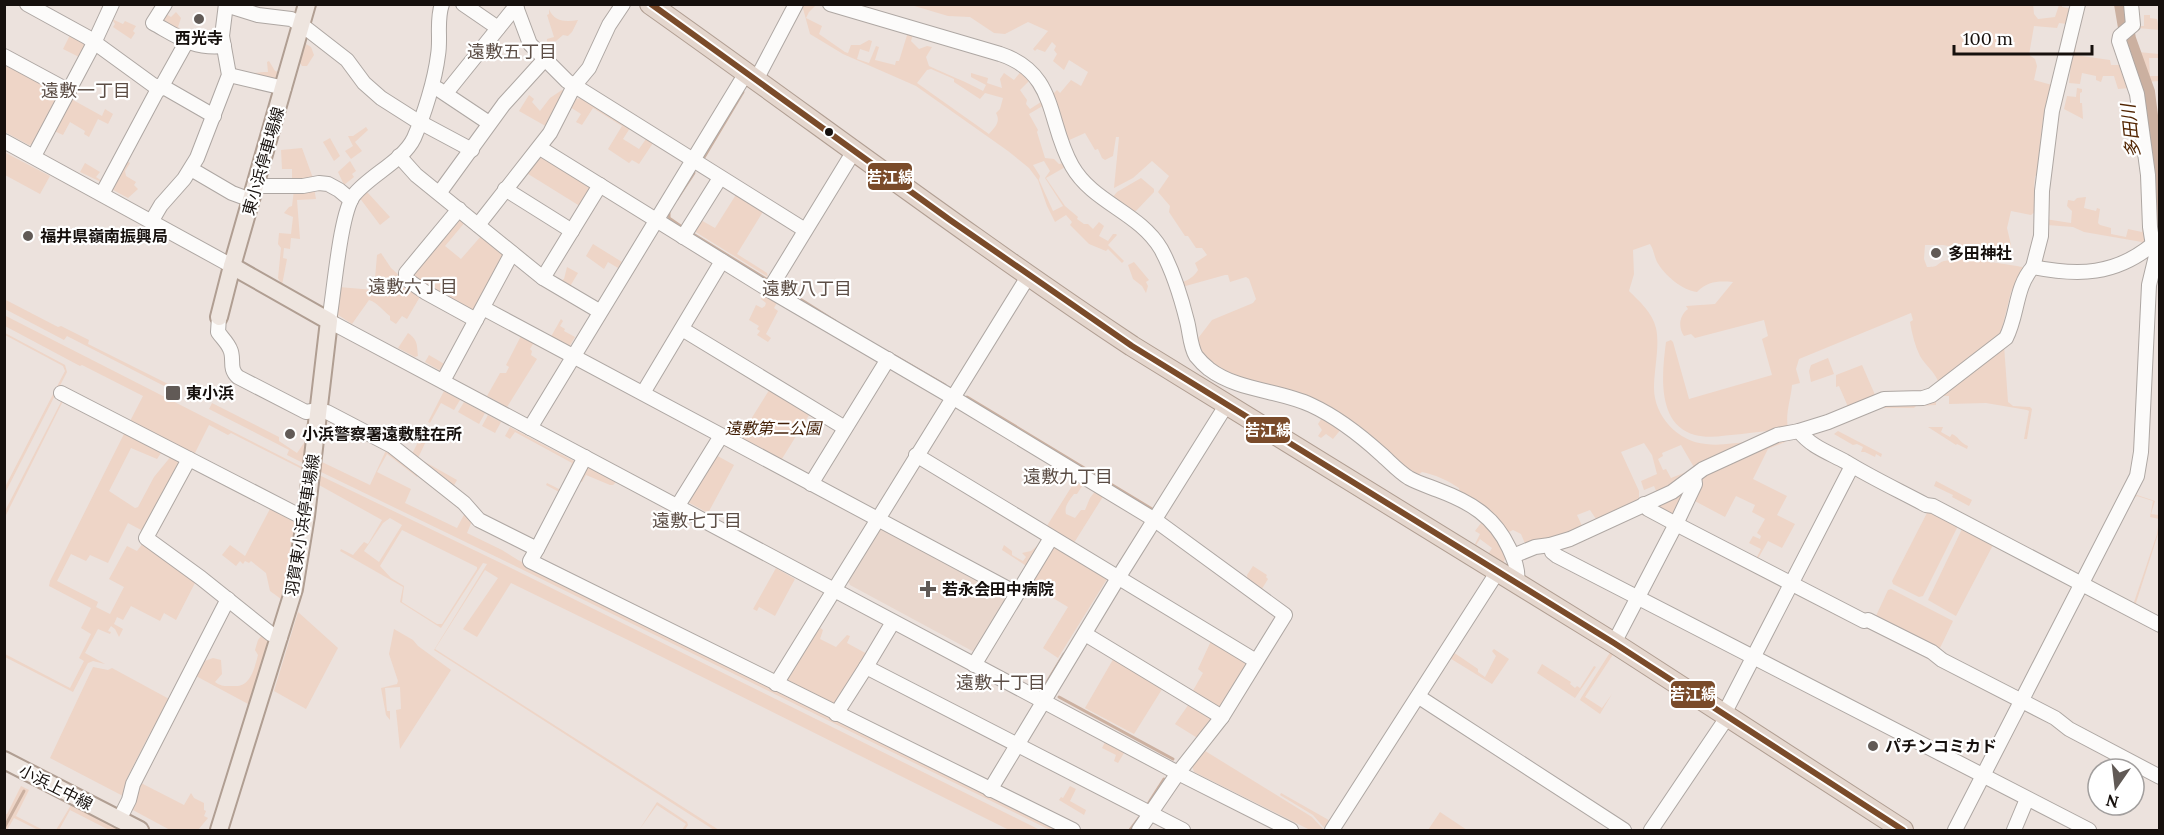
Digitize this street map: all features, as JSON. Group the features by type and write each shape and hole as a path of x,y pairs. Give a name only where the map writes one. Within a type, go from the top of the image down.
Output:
{"highway":[{"path":"650,4 854,151 1132,346 1614,643 1903,831"}],"main road":[{"name":"東小浜停車場線","path":"219,317 231,266 307,4"},
{"path":"231,266 329,321"},
{"name":"羽賀東小浜停車場線","path":"219,831 296,580 306,516 329,321"},
{"name":"小浜上中線","path":"4,760 141,831"}],"street":[{"path":"34,156 112,4"},
{"path":"165,4 153,23 187,41 206,47 224,46"},
{"path":"442,4 438,21 439,54 420,122 411,143 399,156 364,184 351,200 344,222 329,321 974,665 1291,831"},
{"path":"463,4 498,28"},
{"path":"478,225 550,133 574,86 589,68 609,25 623,4"},
{"path":"530,428 692,161 751,76 796,4"},
{"path":"830,4 1022,62 1042,84 1067,155 1077,174 1104,200 1133,218 1154,239 1161,250 1177,290 1193,347 1202,363 1230,381 1296,399 1332,416 1409,478 1466,501 1485,514 1502,534 1513,556 1518,574 1517,583"},
{"path":"1513,556 1535,547 1570,539 1672,492 1703,469 1777,435 1828,422 1884,399 1923,398 1932,395 2006,338 2021,286 2025,276 2033,267 2041,236 2042,190 2052,111 2078,4"},
{"path":"1955,831 2139,470 2149,285 2156,255 2137,94 2119,41 2126,30 2133,25 2131,4"},
{"path":"30,5 94,43 159,88 167,90 214,116"},
{"path":"152,222 167,196 191,168 202,147 229,75 222,36 226,5 258,15 291,19 302,25 347,60 372,91 420,122 472,150"},
{"path":"446,93 516,7"},
{"path":"516,7 530,44 544,60 574,86 805,230"},
{"path":"102,194 187,41"},
{"path":"4,56 69,91"},
{"path":"440,192 489,123 544,60"},
{"path":"229,75 284,88"},
{"path":"431,86 446,93 489,123"},
{"path":"4,141 231,266"},
{"path":"540,148 769,290 1155,520 1285,615 1222,717 1178,773 1139,831"},
{"path":"769,290 854,151"},
{"path":"399,156 416,175 440,192 543,278 599,311"},
{"path":"191,168 232,193 253,193 319,183 328,184 351,200"},
{"path":"683,237 720,178"},
{"path":"543,278 600,185"},
{"path":"505,189 572,231"},
{"path":"459,209 406,273 406,279 425,292 572,356 1017,593"},
{"path":"443,381 512,253"},
{"path":"2033,267 2062,271 2096,271 2156,255"},
{"path":"642,393 722,261"},
{"path":"776,684 1029,275"},
{"path":"219,317 218,332 230,348 233,373 306,412 318,410 327,412 392,446 464,503 479,520 537,549"},
{"path":"682,329 845,428"},
{"path":"811,484 888,359"},
{"path":"61,393 298,515 306,516"},
{"path":"990,790 1118,578 1227,404"},
{"path":"1799,431 1813,445 1852,466 1984,532 2160,625"},
{"path":"677,507 721,436"},
{"path":"916,455 1256,661"},
{"path":"585,457 531,561 1073,831"},
{"path":"189,459 146,538 271,634 280,637"},
{"path":"1651,831 1726,715 1852,466"},
{"path":"1614,643 1676,524 1695,484 1694,477"},
{"path":"1644,504 1648,509 1676,524 1864,621 1868,620 1900,636 2055,718 2069,729 2160,777"},
{"path":"974,665 1051,538"},
{"path":"1550,545 1552,552 1557,556 2089,831"},
{"path":"1332,831 1498,572"},
{"path":"119,819 129,801 133,784 228,599"},
{"path":"836,714 893,622"},
{"path":"1085,634 1222,717"},
{"path":"866,667 1183,831"},
{"path":"1419,697 1624,831"},
{"path":"2014,831 2027,799"}],"shaded area":[{"name":"若永会田中病院","path":"886,528 1007,593 1009,599 976,653 850,585 848,581 880,530"}],"green space":[{"path":"2033,4 2034,14 2038,19 2055,17 2059,5 2073,9 2067,24 2059,23 2057,28 2034,26 2029,55 2035,59 2037,66 2034,80 2052,85 2042,128 2040,174 2035,176 2037,210 2031,215 2011,211 2007,228 2011,245 2008,257 1964,254 1964,249 1943,245 1925,245 1924,259 1927,267 1936,266 1944,261 1961,259 2023,267 2011,292 2000,336 1942,381 1938,381 1917,348 1910,322 1913,320 1911,313 1799,359 1796,369 1800,383 1792,385 1788,428 1706,437 1695,435 1682,429 1673,420 1668,409 1663,382 1666,342 1671,340 1673,342 1689,399 1772,375 1762,339 1768,336 1764,320 1695,338 1691,334 1684,336 1680,322 1688,309 1686,306 1715,304 1733,282 1714,282 1697,292 1691,291 1674,282 1665,272 1657,262 1650,244 1633,250 1634,274 1629,291 1649,312 1656,328 1654,388 1658,408 1663,417 1677,433 1696,442 1716,445 1747,442 1695,469 1681,445 1662,453 1663,456 1658,459 1663,470 1666,469 1671,478 1689,471 1690,473 1657,493 1654,486 1644,490 1641,481 1657,474 1652,455 1644,443 1621,452 1639,491 1639,500 1596,519 1590,510 1577,515 1583,528 1526,546 1521,534 1513,530 1505,534 1460,496 1459,488 1437,476 1422,472 1414,478 1341,419 1234,378 1200,356 1196,341 1212,320 1253,303 1256,299 1249,279 1246,277 1230,282 1228,275 1225,275 1182,287 1181,283 1195,275 1198,270 1195,263 1207,255 1202,248 1196,248 1188,236 1185,236 1169,212 1170,206 1158,192 1169,176 1152,161 1133,178 1114,188 1119,137 1116,137 1113,156 1105,160 1098,149 1095,150 1085,133 1067,141 1052,95 1057,90 1060,93 1071,80 1081,86 1088,72 1069,60 1064,70 1053,61 1057,54 1054,50 1056,46 1052,42 1045,52 1033,49 1048,31 1028,22 1005,34 994,33 970,17 948,16 911,5 900,5"},
{"path":"802,5 816,5 806,18 822,26 819,34 845,52 848,53 851,45 872,41 869,52 860,49 857,59 869,63 876,46 879,47 875,60 895,65 896,61 899,61 908,32 913,34 911,41 919,49 932,47 926,57 929,66 983,91 986,85 971,77 971,73 988,78 987,83 1002,88 1000,79 1004,73 1014,80 1023,69 1031,79 1020,90 1027,100 1026,104 1030,109 1044,100 1046,104 1029,114 1038,130 1045,158 1054,159 1059,164 1065,163 1067,166 1046,178 1065,206 1078,217 1077,219 1093,229 1099,222 1104,226 1099,236 1108,241 1113,234 1117,235 1108,245 1124,261 1122,263 1108,249 1106,251 1089,244 1070,225 1072,222 1066,215 1055,222 1038,180 1029,168 1008,151 916,86 843,54 810,34","holes":["931,69 954,79 954,82 980,99 985,93 1003,98 1000,109 996,113 997,124 989,134 917,83 927,70","1044,161 1050,171 1045,178 1063,206 1053,211 1039,180 1040,176 1033,165"]},
{"path":"549,9 557,19 578,20 568,36 563,35 556,41 547,42 547,39 554,37 547,15"},
{"path":"176,12 181,18 178,27 188,33 186,37 160,24 166,14 171,17"},
{"path":"2144,15 2157,19 2159,30 2138,28 2138,26 2144,26"},
{"path":"112,19 136,26 131,39 113,27 115,24"},
{"path":"71,33 85,40 88,47 81,58 63,49"},
{"path":"2073,43 2076,44 2075,55 2110,60 2111,65 2122,65 2130,88 2118,89 2114,76 2103,76 2101,82 2096,80 2096,76 2082,73 2080,84 2069,83"},
{"path":"306,44 311,47 314,55 307,66 302,66 300,63"},
{"path":"2138,52 2159,54 2159,58 2149,58 2150,76 2159,76 2159,81 2148,82"},
{"path":"4,61 60,91 62,96 36,143 29,145 5,132"},
{"path":"269,61 275,71 279,72 276,81 249,77 232,68 234,65 244,72 268,72 267,62"},
{"path":"2077,88 2082,89 2080,103 2082,103 2083,119 2064,109 2067,96 2076,97"},
{"path":"562,90 567,93 549,128 519,111 529,95 534,99 532,102 540,111 550,98"},
{"path":"70,96 74,98 73,100 102,116 105,109 113,114 108,124 98,119 89,137 84,134 85,131 70,122 63,135 52,130"},
{"path":"572,96 578,99 581,96 630,128 623,139 639,149 646,139 653,143 639,164 632,160 629,163 608,149 622,126 593,108 582,125 576,122 581,114 567,105"},
{"path":"366,127 368,130 355,142 362,151 351,159 345,151 353,146 348,136 353,136"},
{"path":"330,138 340,156 334,161 323,142"},
{"path":"302,148 314,181 292,180 292,169 282,169 281,150"},
{"path":"4,152 50,176 40,194 5,175"},
{"path":"541,156 595,189 583,208 525,172 537,157"},
{"path":"125,160 130,163 125,171 126,176 136,182 134,185 138,189 128,198 113,190 111,185"},
{"path":"350,161 356,171 352,174 354,177 344,185 338,172"},
{"path":"85,163 100,172 96,177 101,182 80,172"},
{"path":"1141,178 1154,189 1154,192 1134,213 1112,198 1117,192"},
{"path":"314,188 316,199 297,200 300,239 291,238 290,249 284,248 283,258 287,259 282,285 278,278 281,248 278,244 279,233 291,234 293,217 284,213 292,206 294,190"},
{"path":"364,191 390,217 380,225 359,197"},
{"path":"737,193 764,210 737,254 767,273 768,277 694,231 699,219 715,228"},
{"path":"2086,197 2084,208 2096,211 2097,208 2100,209 2098,223 2111,228 2111,234 2126,237 2128,229 2142,232 2143,226 2144,243 2136,254 2125,261 2099,267 2084,267 2070,267 2046,265 2040,258 2045,219 2071,223 2072,211 2067,206 2068,200 2074,201 2077,198","holes":["2047,225 2073,227 2084,232 2142,242 2134,252 2111,264 2085,267 2046,264 2042,258"]},
{"path":"456,218 466,221 445,246 461,259 482,235 504,252 505,258 476,311 470,313 426,289 411,274"},
{"path":"593,244 622,262 618,268 608,262 604,269 586,256"},
{"path":"381,253 391,268 421,295 407,319 402,316 396,324 380,307 369,300 352,324 335,313 339,287 374,290 377,255"},
{"path":"1134,262 1149,280 1146,282 1148,286 1146,293 1142,286 1133,279 1128,265"},
{"path":"567,267 578,273 569,288 560,281 564,279"},
{"path":"763,292 778,301 774,308 778,311 766,334 771,338 768,342 757,335 760,331 757,329 759,326 749,320 756,305 762,308 765,306 766,303 761,299"},
{"path":"4,299 89,340 88,344 170,385 168,388 67,336 64,340 5,309"},
{"path":"4,315 304,470 231,433 228,435 209,425 193,457 128,425 143,396 5,326"},
{"path":"561,319 563,321 560,326 575,337 569,347 549,340"},
{"path":"5,333 65,365 67,372 4,495 5,487 65,371 63,366"},
{"path":"408,333 415,340 418,356 415,357 398,348"},
{"path":"522,334 537,342 530,349 531,355 537,359 507,407 487,396 500,373 506,373 509,367 506,365"},
{"path":"2004,345 2008,402 2013,406 2032,409 2027,439 2024,439 2029,411 2027,410 1986,403 1949,404 1949,396 1941,396"},
{"path":"429,355 446,365 439,370 425,362"},
{"path":"1828,358 1834,374 1811,382 1809,371 1811,365"},
{"path":"1862,365 1876,397 1849,409 1839,386 1836,387 1836,375"},
{"name":"遠敷第二公園","path":"771,387 811,412 780,462 738,440"},
{"path":"444,391 460,400 454,410 441,403 430,423 428,422"},
{"path":"1936,399 1936,405 1914,408 1877,408 1887,403 1933,402"},
{"path":"62,400 163,450 157,459 131,448 109,491 135,508 138,507 154,477 172,455 180,459 181,465 143,531 128,523 108,563 90,555 86,561 71,554 57,581 98,602 96,607 110,614 124,587 109,579 127,546 137,551 143,543 196,581 176,620 164,613 160,621 131,606 123,620 117,617 114,624 123,629 119,637 111,626 108,631 111,632 110,634 98,629 85,653 105,664 93,661 88,663 73,692 5,657 5,654 70,688 84,661 79,658 91,634 81,628 91,608 49,586 125,432 63,401 5,517 5,511"},
{"path":"464,402 485,413 479,424 458,412"},
{"path":"212,403 279,437 279,441 297,453 306,440 303,463 287,455 289,450 209,409"},
{"path":"488,415 501,422 495,433 482,426"},
{"path":"1323,416 1342,428 1333,439 1326,434 1321,438 1318,436 1322,430 1318,424"},
{"path":"510,427 576,462 561,493 546,485 547,483 561,490 572,463 515,432 510,439 505,436"},
{"path":"1928,427 1943,427 1941,432 1950,437 1954,435 1968,446 1967,449 1956,445"},
{"path":"1838,431 1882,454 1881,457 1861,452 1863,447 1853,445 1834,434"},
{"path":"423,432 429,435 418,458 457,480 452,489 411,456"},
{"path":"1788,438 1785,442 1768,449 1753,479 1787,496 1777,515 1795,524 1782,548 1768,541 1756,562 1761,549 1749,543 1753,536 1760,539 1761,536 1757,533 1765,519 1752,512 1755,505 1736,496 1725,517 1691,499 1702,475 1765,444"},
{"path":"387,448 418,474 417,477 387,454 377,472 411,489 405,503 457,528 466,511 472,521 467,533 1062,830 1050,830 319,471 322,462 370,485"},
{"path":"714,454 734,465 708,513 686,501"},
{"path":"589,467 616,482 610,485 586,475 582,482 579,481 583,470"},
{"path":"317,474 1040,830 1009,830 511,583 477,637 463,629 498,578 485,570 435,649 719,830 714,830 434,650 487,564 483,563 441,628 400,602 403,587 340,551 341,549 353,555 364,542 368,544 382,520 319,485","holes":["390,518 402,525 379,562 364,551 383,523","402,530 477,567 442,624 437,624 402,602 404,586 391,578 380,566"]},
{"path":"1077,478 1084,483 1067,504 1066,514 1075,518 1081,510 1085,510 1096,490 1104,495 1072,546 1045,529"},
{"path":"1936,481 1972,500 1969,506 1934,486"},
{"path":"1689,486 1674,520 1651,508"},
{"path":"2137,495 2155,501 2151,514 2159,515 2159,519 2159,531 2135,606 2087,583 2131,498","holes":["2137,496 2153,501 2150,517 2159,519 2157,534 2133,605 2089,582 2132,499"]},
{"path":"271,507 296,522 281,599 270,591 266,573 251,561 249,563 245,561 243,564 240,561 236,566 222,555 230,545 245,556"},
{"path":"1929,509 1958,526 1923,596 1919,597 1893,584 1892,581"},
{"path":"1484,519 1507,555 1502,565 1489,557 1492,548 1480,539 1475,544 1480,534 1475,531"},
{"path":"1962,529 1993,545 1956,616 1928,600"},
{"path":"1039,544 1043,544 1028,567 1002,550 1004,545 1012,551 1012,555 1023,561 1026,557 1022,553 1031,551"},
{"path":"1056,545 1106,576 1107,579 1058,658 1043,648 1068,607 1028,583 1050,547"},
{"path":"1253,566 1267,575 1268,579 1260,592 1248,582 1247,575"},
{"path":"776,568 795,579 775,616 759,607 757,611 753,609"},
{"path":"1891,589 1953,621 1939,650 1875,618 1888,590"},
{"path":"298,612 338,648 306,709 274,691"},
{"path":"819,627 823,630 820,639 836,647 847,635 850,636 847,643 869,655 837,705 788,686 787,680"},
{"path":"394,629 413,640 451,670 400,749 396,710 401,709 400,687 385,688 390,720 386,715 381,688 397,684 398,681 389,654"},
{"path":"263,634 269,641 250,705 196,676 202,662 213,658 221,660 222,674 215,682 226,686 244,684 253,672 258,655 255,650"},
{"path":"1211,641 1246,662 1247,667 1222,709 1217,709 1191,694 1203,673 1198,669"},
{"path":"1494,649 1509,659 1492,684 1448,657 1453,652 1478,669 1478,672 1485,677 1496,656 1492,651"},
{"path":"1611,651 1614,653 1585,697 1602,708 1612,694 1600,714 1580,700"},
{"path":"1115,656 1164,686 1134,734 1085,708"},
{"path":"1542,664 1571,682 1570,684 1575,688 1577,686 1580,688 1594,666 1596,667 1575,698 1537,673"},
{"path":"93,667 108,670 112,668 171,700 153,733 150,733 126,780 123,796 50,758"},
{"path":"1191,701 1211,713 1213,720 1199,739 1175,724"},
{"path":"1105,742 1124,753 1118,763 1114,761 1116,755 1102,748"},
{"path":"1202,749 1312,817 1324,830 1310,830 1194,772 1191,763"},
{"path":"141,783 184,805 191,793 194,798 204,803 206,811 204,816 208,818 198,830 170,830 131,809"},
{"path":"21,786 29,790 16,816 43,830 38,830 14,818 5,830 5,814"},
{"path":"1070,786 1076,789 1070,801 1086,810 1084,815 1059,800 1063,798"},
{"path":"1281,793 1334,823 1326,830 1313,815 1280,795"},
{"path":"657,802 687,822 685,830 682,830 686,824 657,805 639,830"},
{"path":"71,805 120,830 109,830 70,810 59,830 56,830"},
{"path":"1440,812 1467,830 1428,830"}],"waterway":[{"name":"多田川","path":"2122,4 2128,39 2147,92 2160,220"},
{"path":"703,159 743,92"},
{"path":"677,199 694,173"},
{"path":"669,212 669,218 682,227"},
{"path":"693,234 766,279"},
{"path":"781,287 835,321"},
{"path":"895,356 945,385"},
{"path":"967,397 1152,509"},
{"path":"1044,687 1064,654"},
{"path":"1059,697 1173,759"},
{"path":"1148,804 1164,779"},
{"path":"4,828 24,791"},
{"path":"1130,830 1139,818"}],"transit line":[{"name":"若江線","path":"651,4 950,220 1132,346 1614,643 1903,830"}],"place":[{"name":"西光寺","path":"199,19"},
{"name":"福井県嶺南振興局","path":"28,236"},
{"name":"多田神社","path":"1936,253"},
{"name":"東小浜","path":"173,393"},
{"name":"小浜警察署遠敷駐在所","path":"290,434"},
{"name":"若永会田中病院","path":"928,589"},
{"name":"パチンコミカド","path":"1873,746"}],"district":[{"name":"遠敷五丁目","path":"512,52"},
{"name":"遠敷一丁目","path":"86,91"},
{"name":"遠敷六丁目","path":"413,287"},
{"name":"遠敷八丁目","path":"807,289"},
{"name":"遠敷九丁目","path":"1068,477"},
{"name":"遠敷七丁目","path":"697,521"},
{"name":"遠敷十丁目","path":"1001,683"}]}
